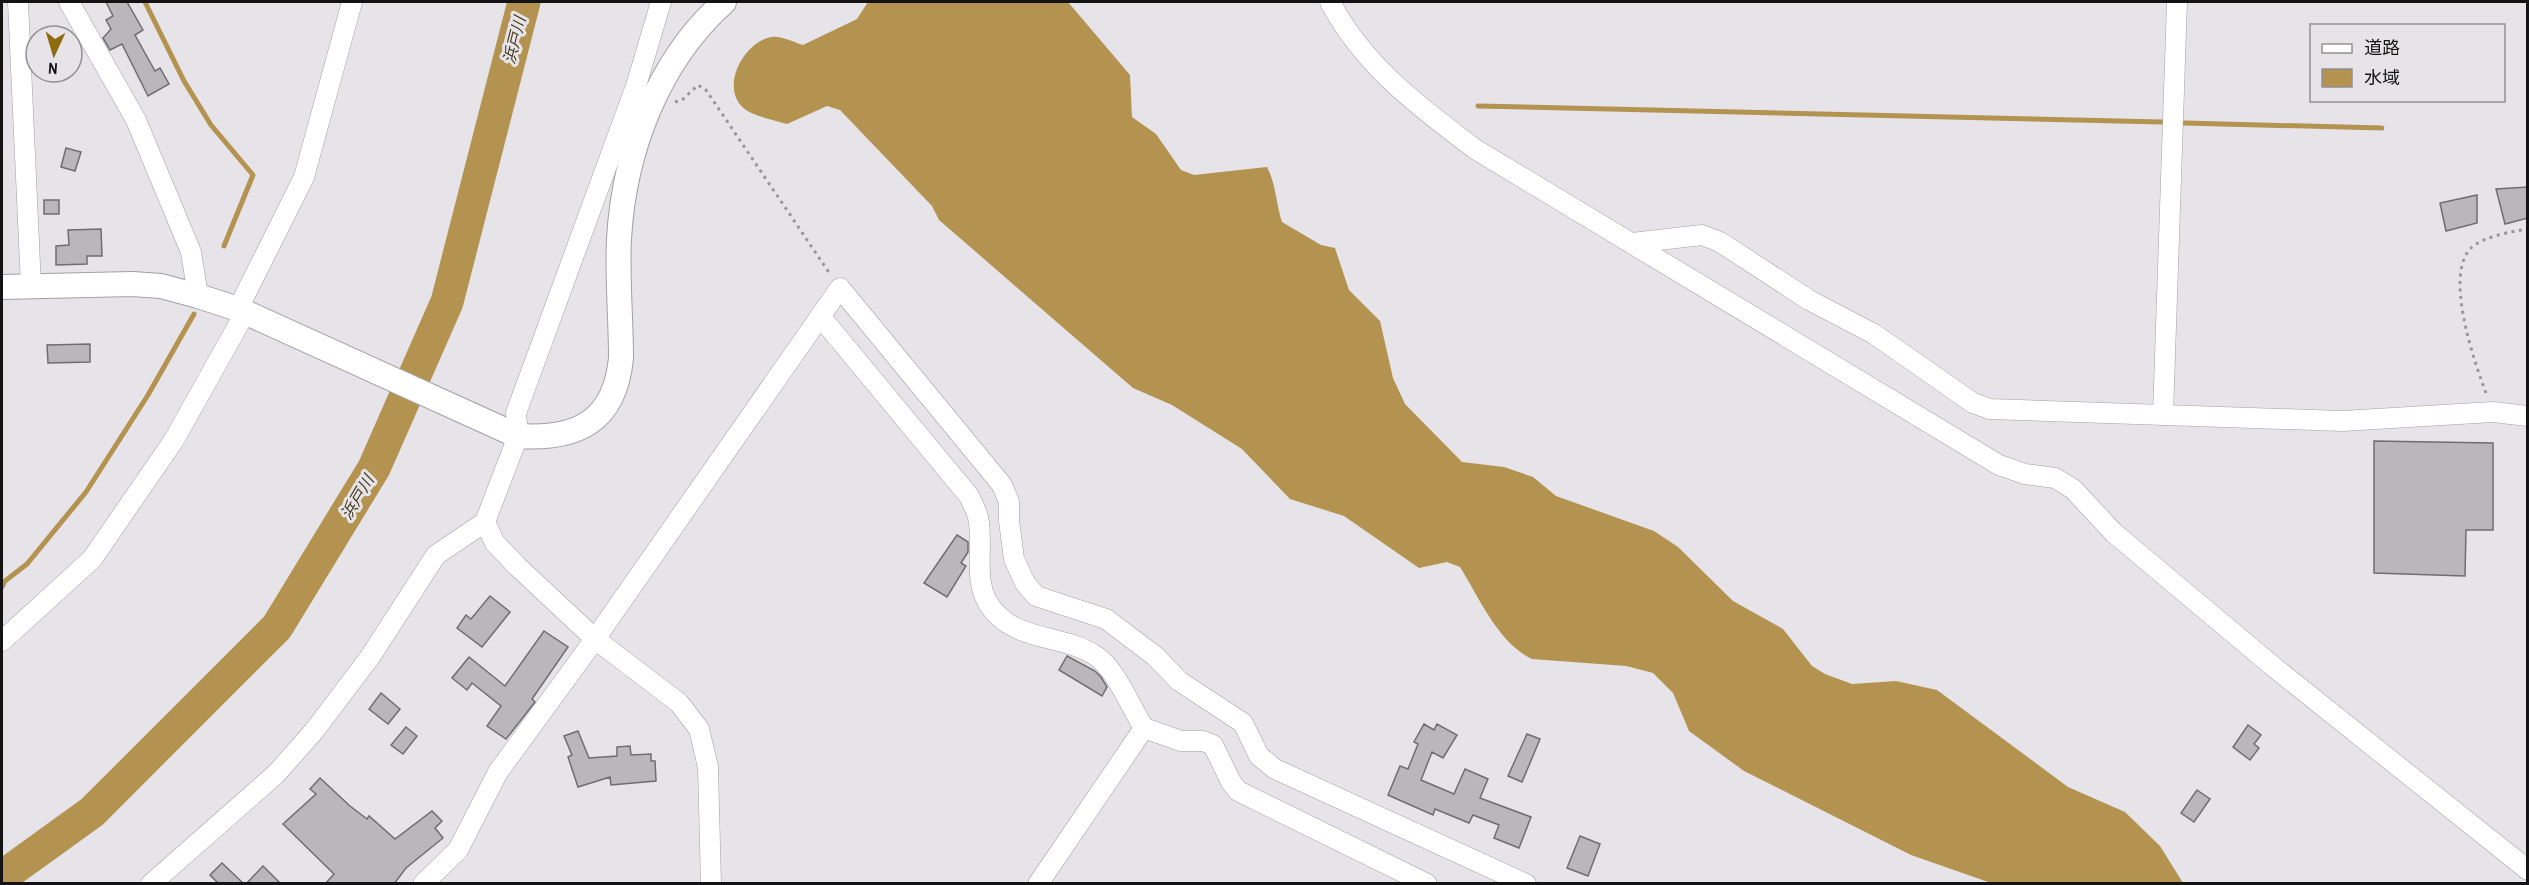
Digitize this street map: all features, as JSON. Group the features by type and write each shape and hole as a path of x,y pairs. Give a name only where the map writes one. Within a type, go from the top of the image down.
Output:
{"street":[{"path":"18,2 31,286"},
{"path":"69,2 136,120 191,252 198,296"},
{"path":"2,641 92,559 174,440 241,311 304,177 352,2"},
{"path":"151,884 276,774 314,731 370,657 436,555 479,527 518,436 516,413 636,86 662,2"},
{"path":"2,287 132,284 161,286 241,311 518,436 556,436 573,431 592,421 615,394 621,358 619,262 622,208 628,168 653,101 679,52 724,2"},
{"path":"1330,2 1343,26 1373,64 1412,101 1475,149 1991,461 2025,474 2055,478 2073,489 2114,533 2176,586 2528,870"},
{"path":"2163,415 2177,2"},
{"path":"1632,243 1702,235 1720,242 1809,300 1874,334 1973,404 1990,409 2342,421 2493,412 2528,416"},
{"path":"423,884 458,850 498,772 595,639 840,288 1002,485 1009,502 1014,559 1024,583 1036,596 1106,619 1155,656 1174,677 1243,723 1259,756 1275,769 1526,884"},
{"path":"820,316 969,496 978,518 982,584 987,601 996,613 1011,626 1026,633 1077,647 1098,657 1114,675 1144,728 1181,741 1203,741 1213,745 1231,782 1238,791 1427,884"},
{"path":"479,527 595,639 680,703 699,729 708,767 711,884"},
{"path":"1038,884 1144,728"}],"path":[{"path":"653,101 666,104 682,100 698,85 706,90 840,288"},
{"path":"2493,412 2477,369 2460,294 2461,264 2472,247 2506,232 2528,229"}],"water":[{"path":"868,2 1068,2 1130,75 1132,117 1156,134 1181,170 1194,175 1267,167 1282,222 1321,245 1335,248 1349,290 1380,321 1393,378 1405,404 1462,462 1504,467 1533,477 1556,496 1654,531 1678,547 1733,601 1783,629 1812,666 1825,674 1852,684 1896,681 1937,690 2068,787 2125,812 2160,846 2183,883 1991,883 1911,855 1744,771 1689,731 1673,693 1653,673 1626,666 1532,659 1520,652 1499,631 1460,567 1447,562 1419,568 1344,516 1290,499 1242,449 1172,405 1133,388 939,220 932,206 840,110 827,106 787,124 750,112 738,101 734,91 734,79 743,57 751,48 771,37 783,38 803,45 857,19"}],"building":[{"path":"106,2 127,2 143,30 135,35 155,71 160,68 169,84 148,96 122,44 110,50 103,38 111,29 106,20 113,16"},
{"path":"66,148 81,152 75,171 61,167"},
{"path":"2528,187 2528,218 2505,224 2496,189"},
{"path":"2477,195 2477,223 2446,231 2440,203"},
{"path":"44,200 59,200 59,214 44,214"},
{"path":"101,229 102,256 87,256 87,264 56,265 56,246 69,245 68,230"},
{"path":"90,344 90,362 48,363 47,345"},
{"path":"2374,441 2493,443 2493,530 2466,530 2465,576 2374,573"},
{"path":"957,535 968,542 968,552 961,563 966,566 947,597 924,583"},
{"path":"490,596 510,612 482,647 457,628 466,615 471,619"},
{"path":"544,631 568,647 532,699 535,702 506,739 487,726 501,706 472,683 467,690 452,678 469,657 505,686"},
{"path":"1067,656 1095,671 1101,677 1107,687 1102,696 1059,670"},
{"path":"381,693 400,709 388,724 369,709"},
{"path":"1424,724 1434,730 1437,724 1457,735 1443,758 1432,752 1421,780 1454,794 1465,769 1488,779 1480,798 1531,817 1519,848 1494,838 1499,825 1473,815 1469,823 1435,809 1433,815 1388,795 1400,766 1408,769 1418,744 1414,742"},
{"path":"2248,725 2261,735 2254,744 2259,748 2250,760 2233,747"},
{"path":"406,727 417,736 403,754 391,745"},
{"path":"578,731 589,758 617,756 617,747 630,746 631,755 651,754 651,761 655,761 656,781 611,785 610,777 578,787 568,757 572,755 564,736"},
{"path":"1527,734 1540,739 1522,782 1508,776"},
{"path":"320,778 350,806 367,819 369,816 395,839 432,811 442,821 435,828 443,838 406,868 394,884 325,884 334,874 283,824 316,794 310,789"},
{"path":"2197,790 2210,799 2194,822 2181,813"},
{"path":"1580,836 1600,844 1588,876 1567,868"},
{"path":"222,863 244,884 219,884 210,875"},
{"path":"263,866 281,884 246,884"}],"waterway":[{"path":"145,2 184,81 211,125 253,175 224,246"},
{"name":"浜戸川","path":"2,877 92,812 277,627 374,468 447,302 524,2"},
{"path":"1478,106 2162,122"},
{"path":"2184,123 2382,128"},
{"path":"2,587 5,581 27,564 86,492 148,395 194,314"}]}
